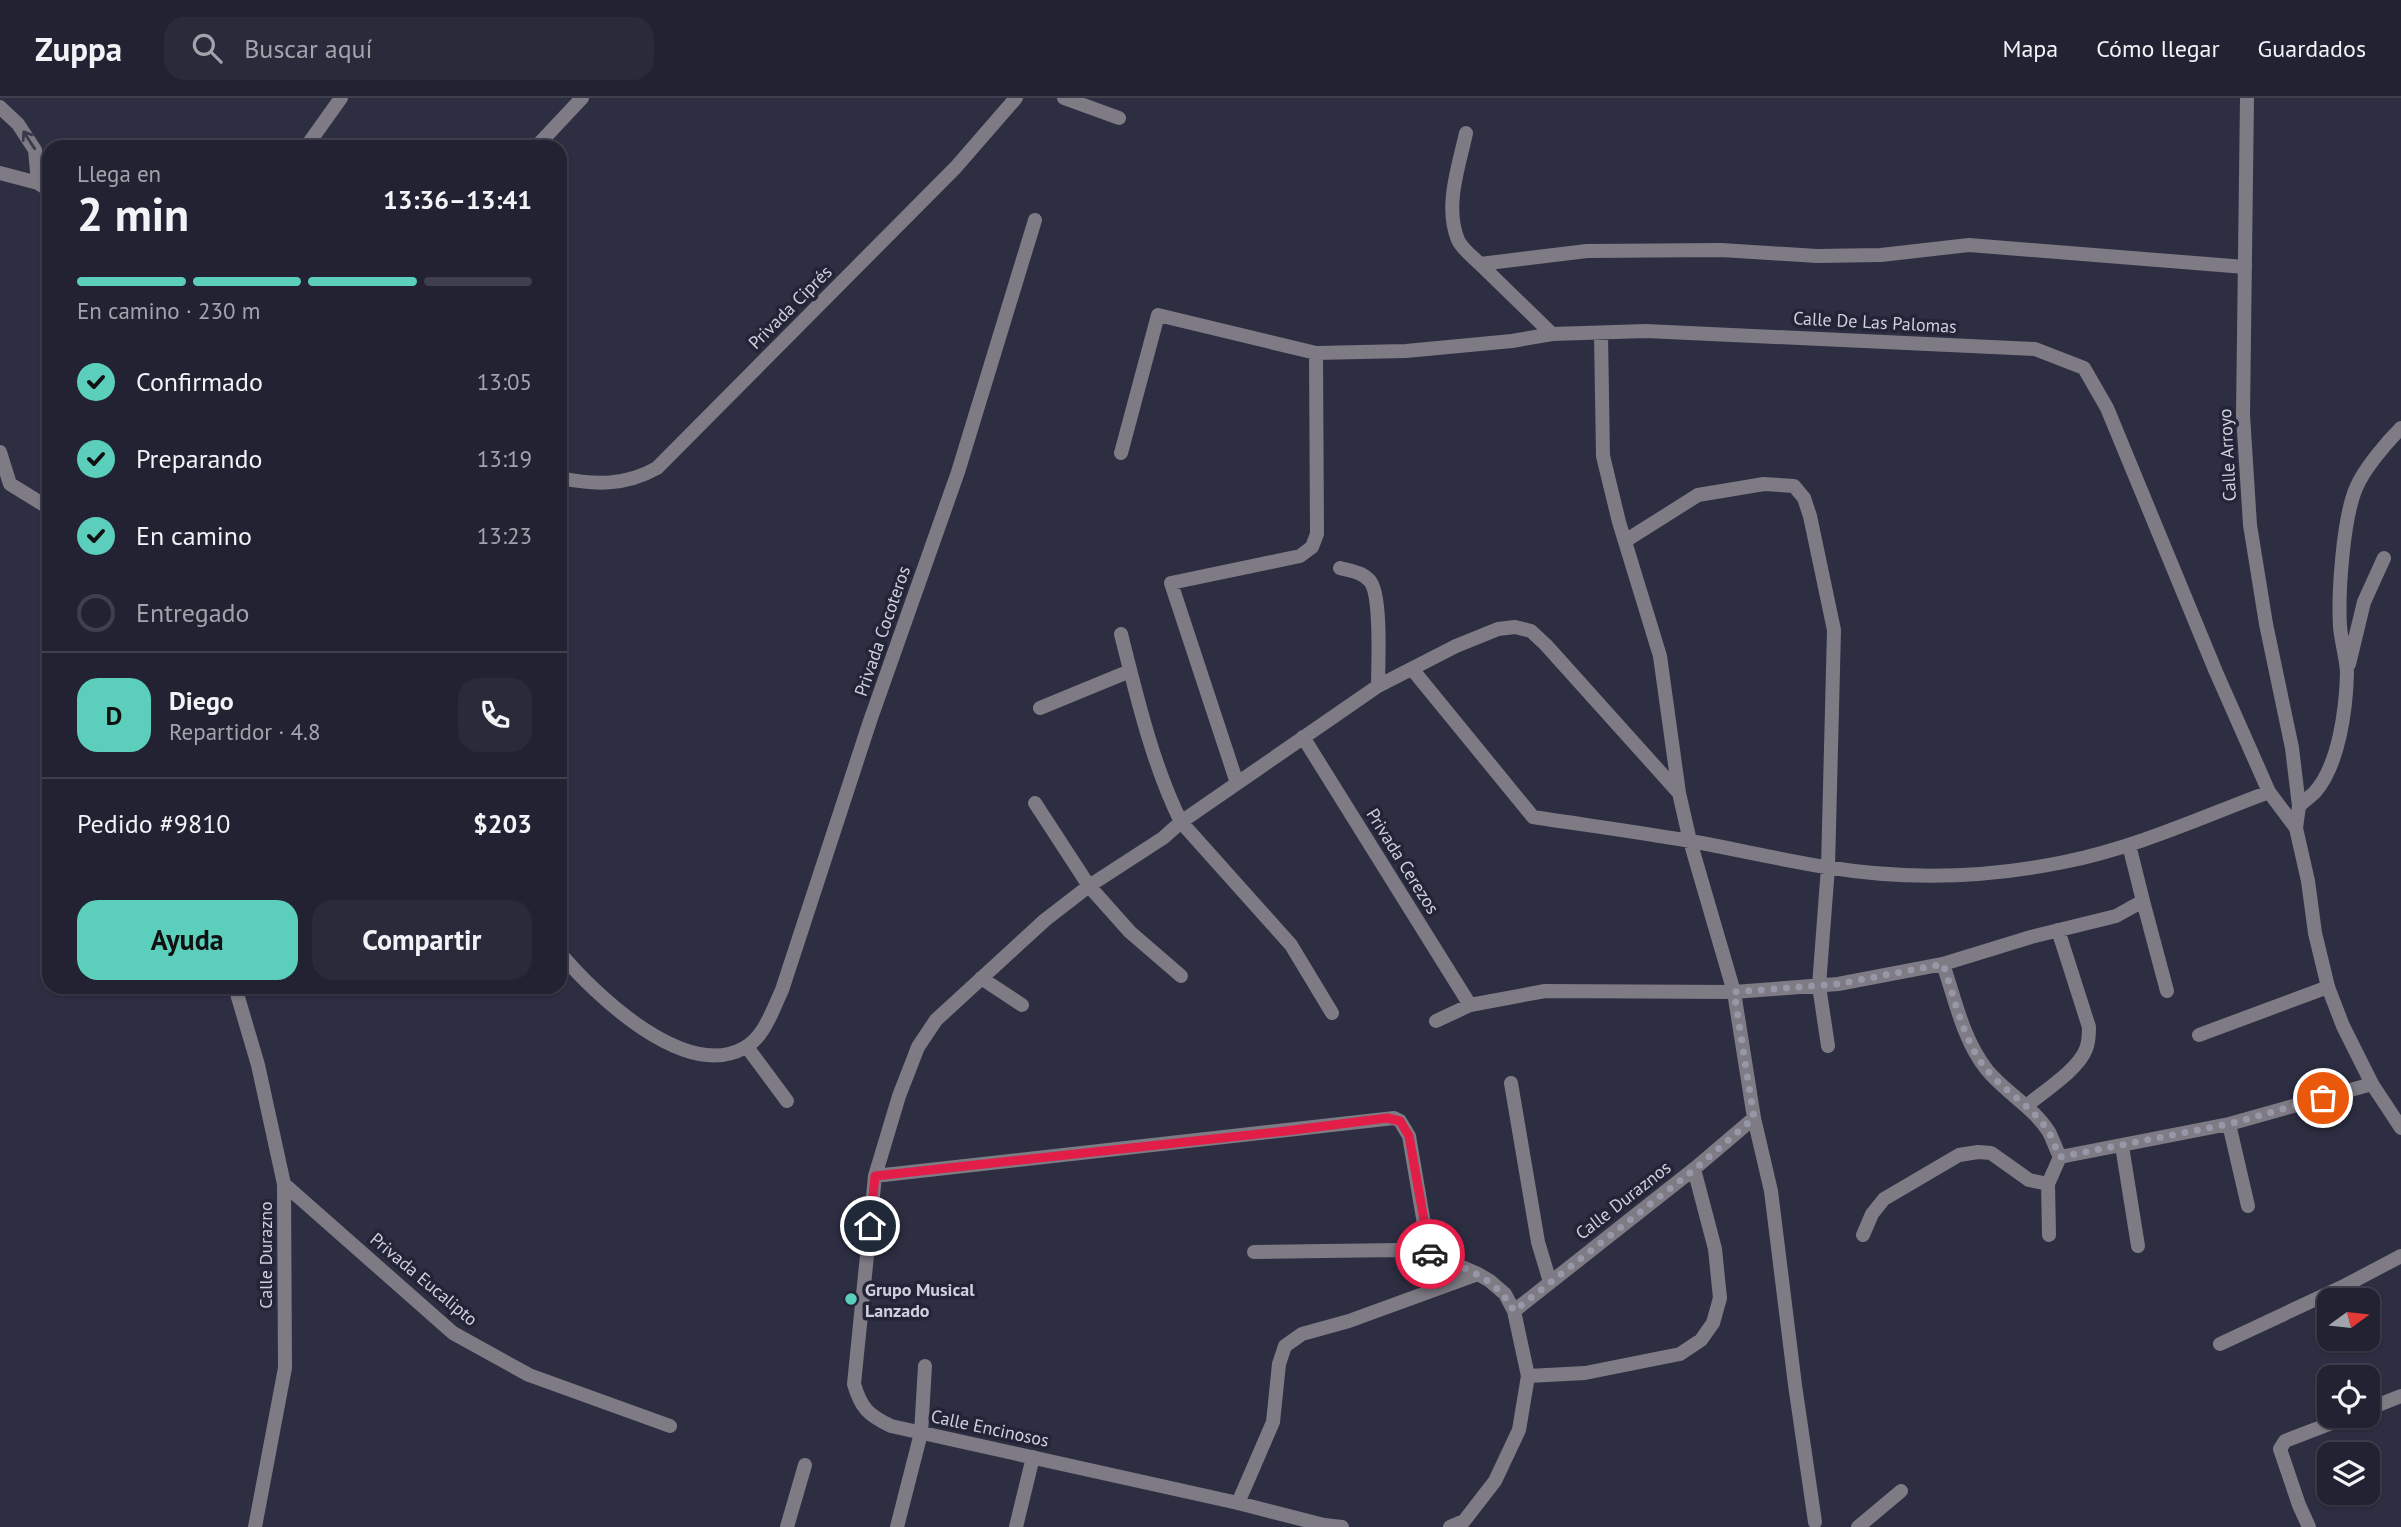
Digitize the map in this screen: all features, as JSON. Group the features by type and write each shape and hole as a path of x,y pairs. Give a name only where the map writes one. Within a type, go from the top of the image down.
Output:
{"street":[{"path":"311,140 341,98"},
{"path":"543,140 582,98"},
{"name":"Privada Ciprés","path":"567,479 599,484 616,483 634,479 657,468 956,167 1016,98"},
{"path":"1064,98 1119,118"},
{"name":"Calle Arroyo","path":"2248,98 2243,415 2250,526 2291,748 2299,806 2296,828"},
{"path":"0,107 18,124 36,149 42,177"},
{"path":"1466,133 1452,202 1453,222 1459,243 1552,334"},
{"path":"0,173 42,185"},
{"name":"Privada Cocoteros","path":"747,1047 766,1025 782,990 870,721 958,472 1035,220"},
{"path":"1480,264 1587,251 1721,250 1817,256 1881,255 1969,245 2245,268"},
{"name":"Calle De Las Palomas","path":"1121,453 1158,315 1316,353 1406,351 1512,341 1552,334 1646,331 2035,349 2084,368 2107,408 2216,672 2269,792 2296,828"},
{"path":"1601,334 1603,456 1625,541 1660,656 1679,793 1690,841 1734,992 1754,1118 1771,1191 1815,1525"},
{"path":"1237,783 1171,583 1300,556 1312,547 1317,534 1316,353"},
{"path":"2347,672 2340,629 2339,596 2350,509 2356,487 2401,428"},
{"path":"0,452 10,484 42,504"},
{"path":"1625,541 1698,495 1764,484 1794,486 1804,498 1834,629 1828,867 1819,986 1828,1046"},
{"path":"2299,806 2316,791 2328,770 2342,729 2347,672 2364,602 2384,558"},
{"path":"1340,568 1363,574 1372,584 1377,604 1378,686"},
{"name":"Calle Encinosos","path":"1342,1527 1324,1526 1238,1503 891,1426 872,1417 859,1402 854,1384 875,1176 918,1047 936,1020 1045,920 1089,886 1163,838 1181,822 1378,686 1456,646 1498,629 1515,627 1531,631 1679,793"},
{"path":"1121,634 1151,745 1170,800 1181,822 1291,945 1332,1013"},
{"path":"1412,669 1533,817 1690,841 1828,867 1912,875 1998,872 2064,862 2129,845 2269,792"},
{"path":"1040,708 1130,671"},
{"name":"Privada Cerezos","path":"1303,737 1471,1005"},
{"path":"1035,803 1089,886 1130,932 1181,976"},
{"path":"2296,828 2328,987 2343,1026 2372,1084 2401,1128"},
{"path":"2129,845 2167,991"},
{"path":"1436,1021 1471,1005 1545,990 1734,992 1819,986 1943,964 2116,916 2143,901"},
{"path":"2026,1106 2078,1062 2086,1051 2089,1040 2089,1027 2058,930"},
{"path":"567,962 583,981 640,1028 668,1043 722,1057 747,1047 787,1101"},
{"path":"1943,964 1968,1037 1986,1068 2048,1131 2060,1157 2048,1184 2049,1235"},
{"path":"981,978 1021,1005"},
{"path":"2199,1035 2328,987"},
{"name":"Calle Durazno","path":"237,994 258,1065 284,1184 285,1368 255,1527"},
{"path":"1511,1083 1538,1242 1549,1282"},
{"path":"2060,1157 2229,1124 2372,1084"},
{"path":"875,1176 1387,1118 1400,1121 1409,1136 1429,1254"},
{"name":"Calle Duraznos","path":"1514,1311 1695,1169 1754,1118"},
{"path":"2229,1124 2249,1206"},
{"path":"2122,1146 2138,1246"},
{"path":"1863,1235 1872,1214 1884,1199 1959,1155 1991,1153 2029,1180 2048,1184"},
{"path":"1528,1376 1585,1373 1680,1354 1701,1340 1713,1323 1720,1298 1715,1249 1695,1169"},
{"name":"Privada Eucalipto","path":"284,1184 453,1333 529,1375 670,1426"},
{"path":"1254,1252 1399,1250 1429,1254 1478,1274 1505,1294 1514,1311 1528,1376 1519,1430 1495,1481 1464,1521 1450,1527"},
{"path":"2220,1344 2401,1256"},
{"path":"1238,1503 1273,1422 1279,1364 1285,1346 1301,1334 1349,1321 1478,1274"},
{"path":"897,1527 921,1433 925,1366"},
{"path":"2380,1404 2401,1396"},
{"path":"2309,1527 2280,1449 2285,1441 2319,1428"},
{"path":"1016,1527 1033,1457"},
{"path":"788,1527 805,1465"},
{"path":"1858,1527 1901,1491"}],"way so far":[{"path":"1430,1254 1490,1281 1505,1294 1514,1311 1695,1169 1754,1118 1734,992 1838,984 1943,964 1968,1037 1986,1068 2048,1131 2060,1157 2229,1124 2323,1098"}],"place":[{"name":"Grupo Musical Lanzado","path":"851,1299"}],"route":[{"path":"870,1226 875,1176 1394,1118 1400,1121 1409,1136 1430,1254"}]}
